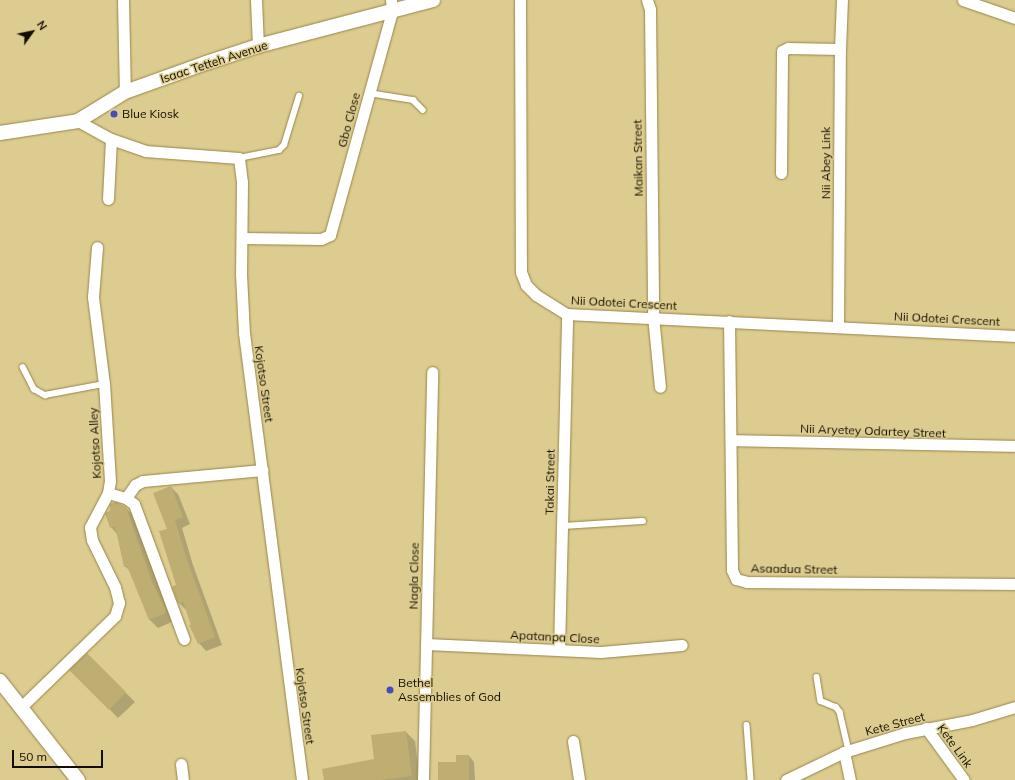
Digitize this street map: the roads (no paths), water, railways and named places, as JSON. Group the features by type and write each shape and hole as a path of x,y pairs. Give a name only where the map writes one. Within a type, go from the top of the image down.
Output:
{"street":[{"path":"123,0 125,92"},
{"path":"256,0 258,46"},
{"name":"Isaac Tetteh Avenue","path":"0,133 78,121 125,92 258,46 392,6 433,0"},
{"name":"Nii Odotei Crescent","path":"520,0 521,272 526,285 536,295 566,314 653,316 1015,336"},
{"name":"Maikan Street","path":"647,0 650,9 653,316 660,387"},
{"name":"Nii Abey Link","path":"838,326 840,49 842,0"},
{"path":"963,0 984,4 1015,18"},
{"name":"Gbo Close","path":"242,238 321,239 330,235 392,6"},
{"path":"782,173 782,51 788,48 840,49"},
{"path":"78,121 111,139 162,153 239,158"},
{"path":"108,199 111,139"},
{"name":"Kojotso Street","path":"239,158 242,182 244,333 302,780"},
{"name":"Kojotso Alley","path":"21,707 115,616 119,603 115,587 92,540 90,527 108,493 110,459 104,384 93,297 97,248"},
{"name":"Takai Street","path":"560,650 566,314"},
{"name":"Asaadua Street","path":"729,321 732,570 736,579 747,582 1015,584"},
{"name":"Nagla Close","path":"423,780 432,372"},
{"name":"Nii Aryetey Odartey Street","path":"731,440 1015,446"},
{"path":"126,498 135,485 143,481 262,470"},
{"path":"108,493 126,498 134,504 140,515 184,639"},
{"name":"Apatanpa Close","path":"426,644 624,652 682,645"},
{"path":"0,681 78,780"},
{"name":"Kete Street","path":"786,780 847,751 926,728 972,720 1015,707"},
{"name":"Kete Link","path":"926,728 964,780"},
{"path":"573,741 580,780"},
{"path":"847,751 850,780"},
{"path":"182,764 183,780"}],"lane":[{"path":"369,93 413,100 423,110"},
{"path":"239,158 279,150 284,145 299,96"},
{"path":"22,367 34,389 45,395 104,384"},
{"path":"562,526 643,521"},
{"path":"817,677 821,701 836,708 840,712 847,751"},
{"path":"746,725 751,780"}],"place":[{"name":"Blue Kiosk","path":"114,114"},
{"name":"Bethel Assemblies of God","path":"390,690"}]}
